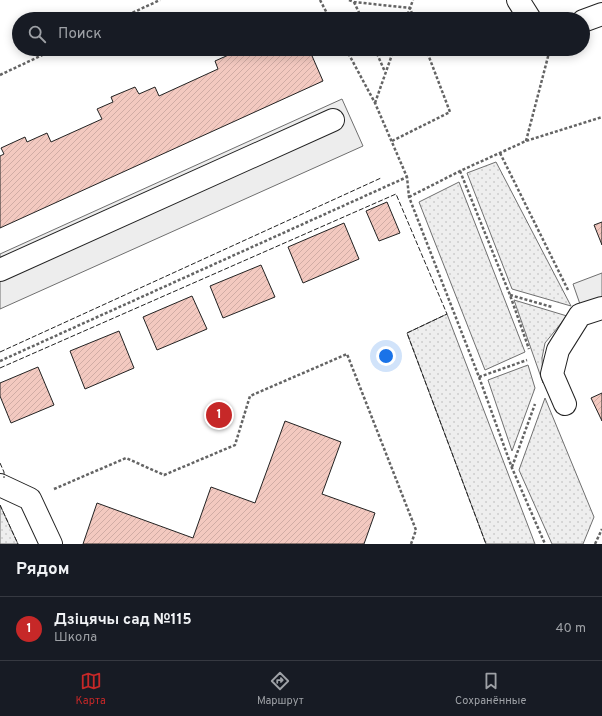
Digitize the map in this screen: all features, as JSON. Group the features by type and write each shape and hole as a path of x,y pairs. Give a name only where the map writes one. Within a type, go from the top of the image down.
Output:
{"lane":[{"path":"518,0 526,12"},
{"path":"590,18 602,14"},
{"path":"0,270 333,120"},
{"path":"565,404 552,374 558,350 580,315 602,308"},
{"path":"0,485 30,499 51,544"}],"path":[{"path":"134,12 160,0"},
{"path":"320,0 326,12"},
{"path":"350,0 354,2 410,8"},
{"path":"409,12 413,0"},
{"path":"354,2 359,12"},
{"path":"410,8 411,12"},
{"path":"0,75 40,56"},
{"path":"350,56 375,103 407,177 409,197 480,377 512,468 545,544"},
{"path":"378,56 385,73"},
{"path":"375,103 391,56"},
{"path":"392,141 450,112 429,56"},
{"path":"526,141 548,56"},
{"path":"409,197 460,170 526,141 602,117"},
{"path":"500,153 580,315"},
{"path":"460,170 510,295 530,352"},
{"path":"0,361 407,177"},
{"path":"510,295 580,315"},
{"path":"30,499 126,458 164,475 235,445 250,396 347,354 416,530 412,544"},
{"path":"480,377 532,359"},
{"path":"512,468 536,402"},
{"path":"595,544 602,529"}],"shaded area":[{"path":"342,99 363,146 0,309 0,254"},
{"path":"496,162 571,306 512,289 467,173"},
{"path":"459,182 525,352 485,370 419,202"},
{"path":"602,273 602,299 581,307 573,284"},
{"path":"514,300 567,316 545,343 542,358 543,383"},
{"path":"447,314 535,544 486,544 407,333"},
{"path":"528,365 535,388 512,451 488,380"},
{"path":"545,398 594,517 583,544 552,544 519,470"},
{"path":"0,505 18,544 0,544"}],"building":[{"path":"226,56 312,56 323,81 0,228 0,156 4,154 1,148 25,137 27,142 47,133 51,142 102,119 97,109 113,102 111,97 135,87 139,94 155,87 159,96 218,69 215,61"},
{"path":"387,202 400,233 379,241 366,211"},
{"path":"602,222 602,245 594,225"},
{"path":"344,223 359,259 303,283 288,247"},
{"path":"261,265 275,297 223,318 210,286"},
{"path":"192,296 207,329 157,350 143,317"},
{"path":"119,331 134,368 85,389 70,351"},
{"path":"38,367 54,405 11,423 0,396 0,383"},
{"path":"602,393 602,421 591,398"},
{"path":"285,421 341,442 322,494 375,513 364,544 83,544 97,503 193,538 211,487 255,503"}],"fence":[{"path":"0,352 381,178"},
{"path":"0,368 396,194 447,314 407,333 486,544"},
{"path":"0,463 4,472 4,478"},
{"path":"0,505 18,544"}],"place":[{"name":"Дзіцячы сад №115","path":"219,415"}]}
